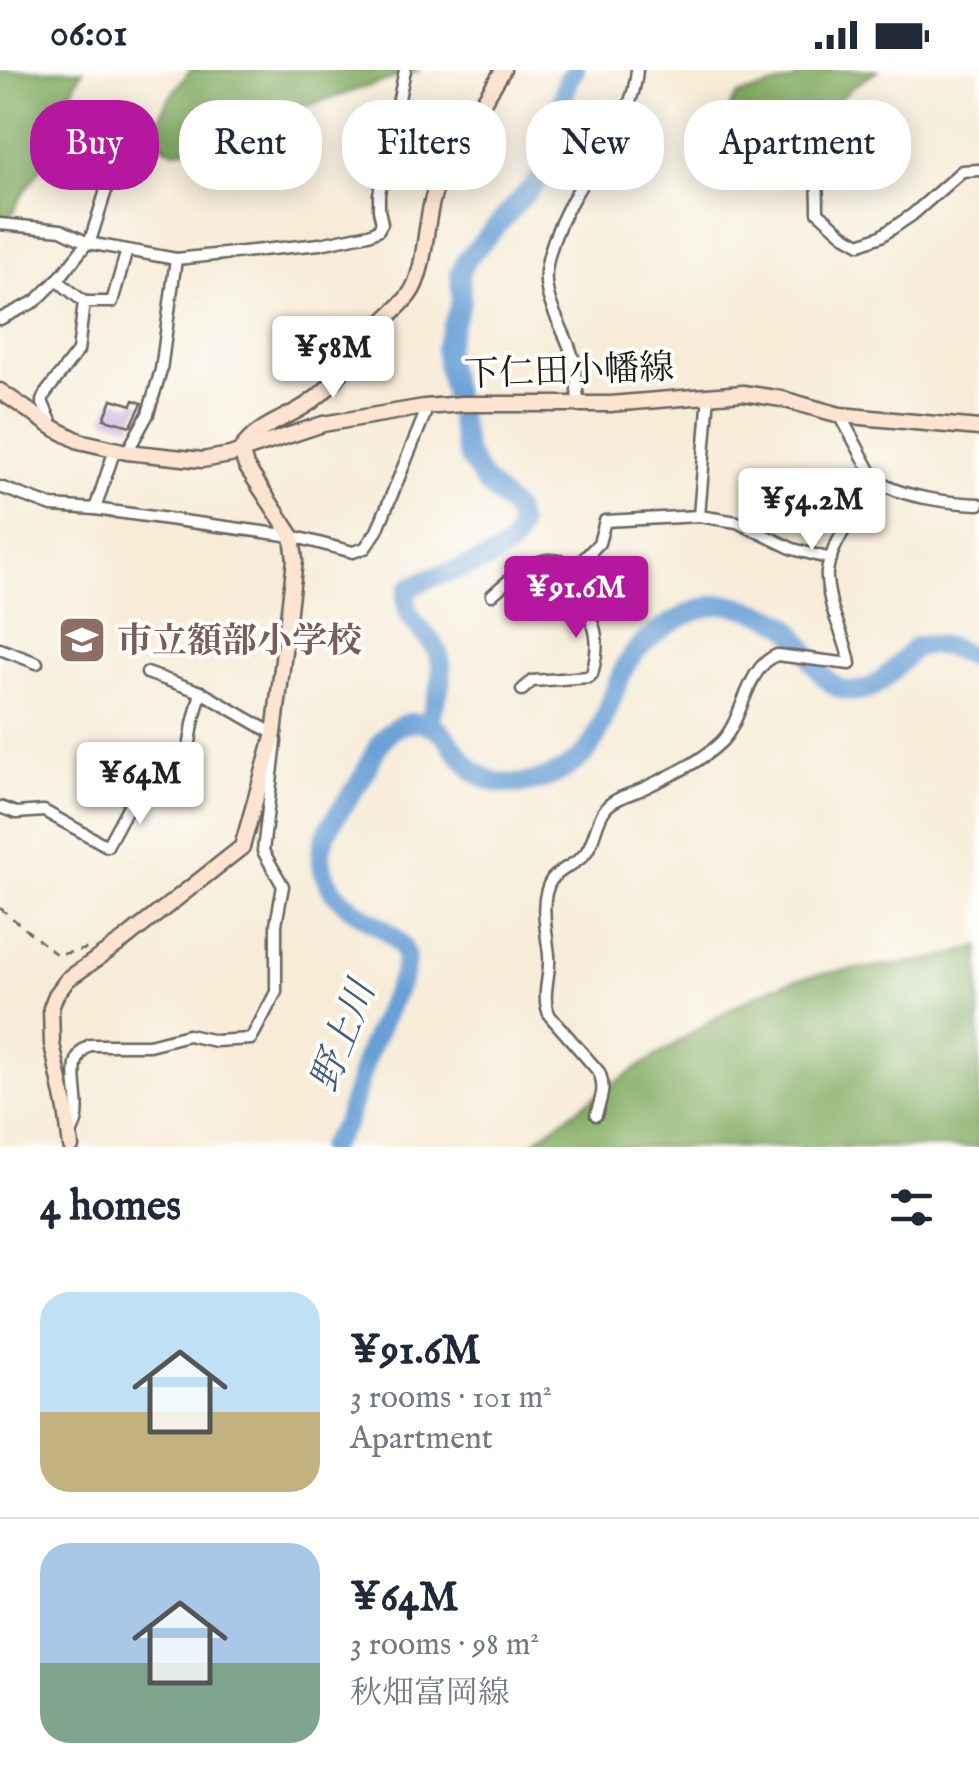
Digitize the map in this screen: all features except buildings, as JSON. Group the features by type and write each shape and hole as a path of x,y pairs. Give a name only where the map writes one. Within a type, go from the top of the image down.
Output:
{"main road":[{"path":"71,1141 52,1044 51,1008 56,995 68,980 242,848 274,734 295,560 292,536 246,466 241,451 264,427 303,409 324,392 412,291 418,279 435,192 446,166 503,70"},
{"name":"下仁田小幡線","path":"0,391 79,440 121,450 202,460 322,424 463,404 578,404 743,393 840,415 979,428"}],"street":[{"path":"0,224 61,230 88,243 176,259 320,244 378,230 382,223 379,194 405,70"},
{"path":"578,404 574,359 555,316 546,273 556,232 629,109 637,70"},
{"path":"818,190 818,212 860,244 912,216 962,172 979,170"},
{"path":"0,318 36,301 88,243 106,190"},
{"path":"57,280 84,302 112,302 127,250"},
{"path":"95,509 121,450 148,414 161,370 176,259"},
{"path":"54,428 42,402 78,350 84,302"},
{"path":"699,516 709,394"},
{"path":"0,487 52,506 292,536 353,552 372,541 431,406"},
{"path":"840,415 880,485 938,501 979,504"},
{"path":"596,1115 604,1092 599,1072 546,1008 550,963 546,892 552,879 584,856 607,807 683,768 724,740 758,670 769,658 777,655 850,664 832,608 827,572 850,522 880,485"},
{"path":"522,690 532,680 592,674 597,642 591,621 578,608 573,582 578,565 599,543 605,521 699,516 737,522 793,549 832,559"},
{"path":"492,595 539,561 578,565"},
{"path":"0,649 37,663"},
{"path":"71,1141 77,1122 75,1070 83,1047 149,1044 188,1035 215,1040 251,1039 276,992 276,924 283,886 263,851 274,734 202,692 147,673"},
{"path":"0,806 16,813 44,812 107,846 152,764 186,773 202,692"}],"path":[{"path":"0,908 57,955 124,940"}],"green space":[{"path":"0,70 83,70 69,100 30,100 30,184 12,214 0,224"},
{"path":"191,70 420,70 322,101 179,100 179,150 175,151 163,146 159,125 170,96"},
{"path":"799,70 878,70 839,100 735,100 738,95 795,80"},
{"path":"979,946 979,1147 528,1147 582,1105 751,997 799,979 935,959"}],"waterway":[{"path":"428,725 440,687 441,664 432,643 408,611 408,589 490,558 514,542 519,526 513,509 484,481 467,454 445,348 461,301 460,273 466,260 549,168 567,82 575,70"},
{"name":"野上川","path":"329,1147 346,1123 368,1052 404,973 406,959 398,941 340,899 324,873 321,851 332,822 389,733 409,723 431,726 443,734 473,770 498,782 526,783 554,775 584,755 592,743 623,671 636,651 669,625 718,605 741,607 781,621 827,680 849,691 864,690 878,683 916,647 949,647 979,662"}],"place":[{"name":"市立額部小学校","path":"82,640"}]}
